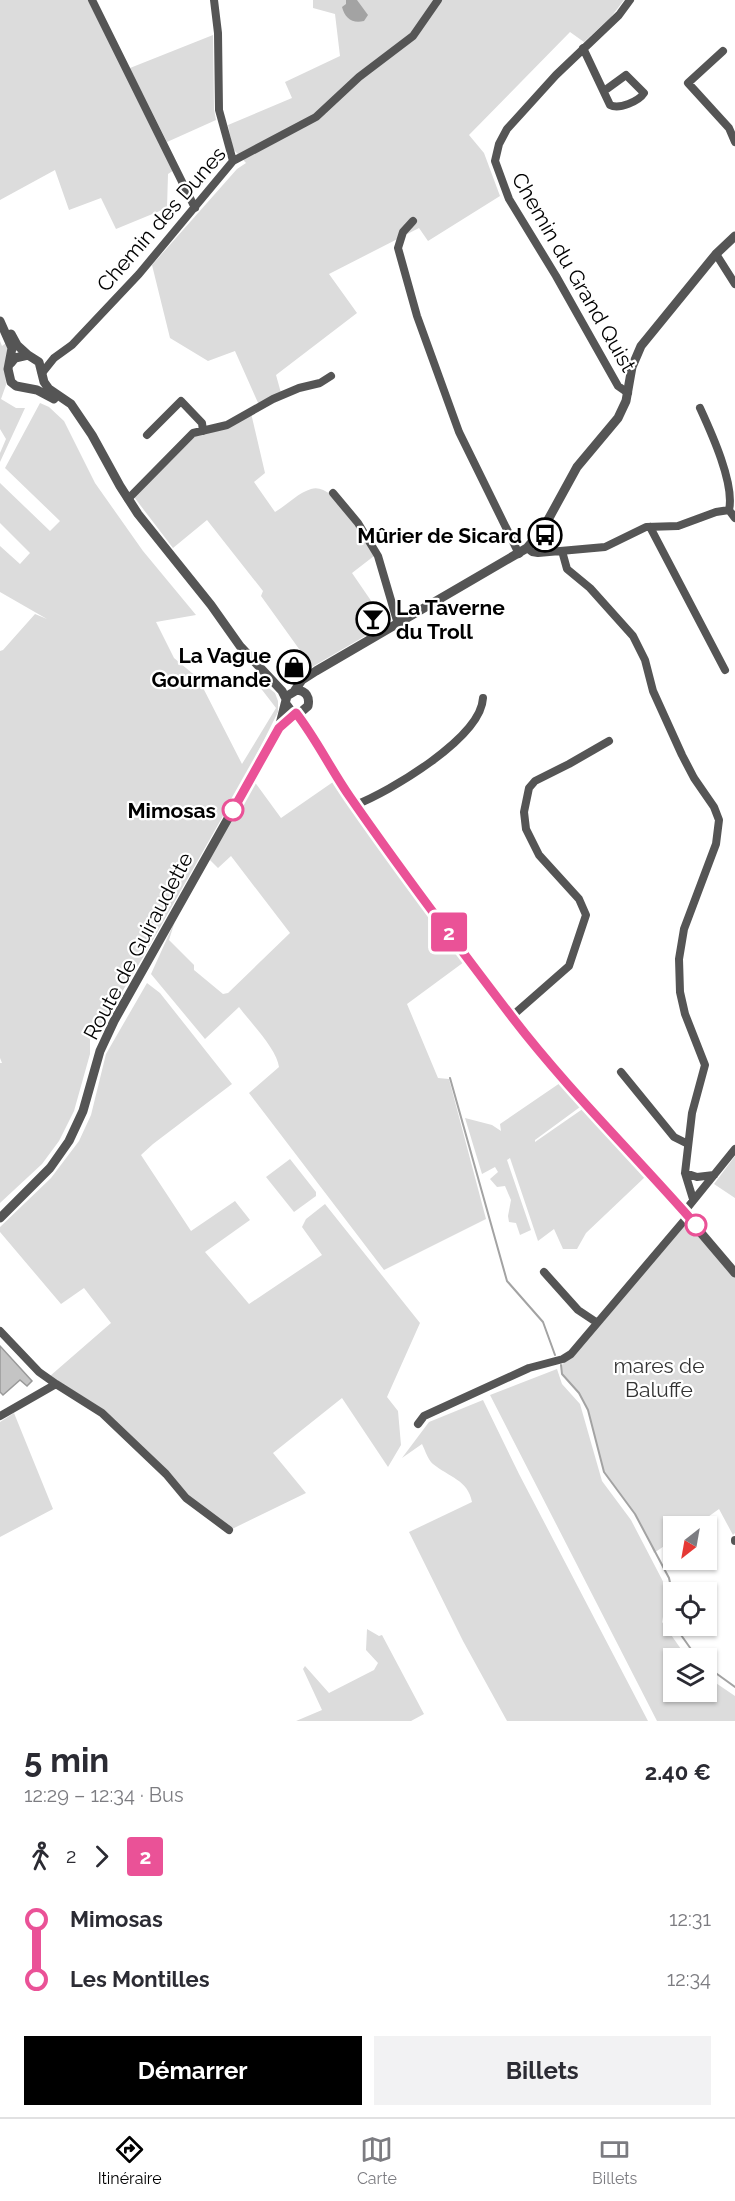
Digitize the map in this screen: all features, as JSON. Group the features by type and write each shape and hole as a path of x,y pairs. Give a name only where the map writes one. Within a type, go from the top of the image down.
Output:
{"street":[{"path":"92,0 195,208"},
{"path":"214,0 218,33 219,110 233,161"},
{"name":"Chemin des Dunes","path":"42,374 54,358 72,345 124,291 233,161 316,117 359,78 413,36 438,0"},
{"name":"Chemin du Grand Quist","path":"628,393 618,386 556,276 509,199 495,165 499,144 507,129 583,48 619,15 630,0"},
{"path":"583,48 610,105 615,108 641,97 644,93 626,75 604,91"},
{"path":"723,51 688,83 729,128 735,142"},
{"path":"413,221 403,232 399,248 417,316 459,432 519,555"},
{"path":"286,701 311,674 519,555 527,548 543,529 577,467 618,418 628,393 632,367 641,346 716,254 735,236"},
{"path":"716,254 735,284"},
{"path":"0,315 17,345 42,368 40,381 29,388 23,389 12,382 8,369 12,348 0,321"},
{"path":"10,363 21,356 54,358"},
{"path":"42,374 49,388 71,404 92,435 128,499 240,646 273,682 290,710 299,712 333,773 355,805 542,1055 686,1214 735,1273"},
{"path":"128,499 193,434 227,425 273,399 299,388 320,383 331,376"},
{"path":"29,388 55,399 80,418"},
{"path":"147,435 180,401 201,423 204,431"},
{"path":"700,408 722,459 730,500 729,510 735,518"},
{"path":"333,493 358,523 378,556 398,624"},
{"path":"527,548 538,553 605,547 646,527 678,526 716,512 729,510"},
{"path":"650,527 725,670"},
{"path":"562,551 567,569 590,588 633,636 645,660 653,692 682,755 694,778 714,807 719,820 716,844 684,929 680,949 680,992 685,1014 705,1065 692,1113 685,1173 693,1199"},
{"path":"273,682 297,691 309,701 299,712"},
{"path":"355,805 403,782 426,766 471,726 483,703 483,698"},
{"name":"Route de Guiraudette","path":"0,1215 50,1168 69,1141 83,1111 100,1051 110,1029 279,728 286,701"},
{"name":"Route de Guiraudette","path":"279,728 299,712"},
{"path":"512,1016 569,966 586,915 579,899 545,863 530,838 524,822 529,788 535,781 609,741"},
{"path":"621,1072 674,1137 688,1144"},
{"path":"418,1424 424,1416 529,1368 563,1359 571,1354 596,1322 625,1291 686,1214 693,1199 735,1149"},
{"path":"685,1173 697,1177 714,1175"},
{"path":"544,1272 578,1310 596,1322"},
{"path":"0,1331 39,1372 102,1413 166,1474 186,1498 229,1530"},
{"path":"0,1416 57,1384"}],"green space":[{"path":"0,0 88,0 174,170 168,174 167,208 116,229 101,198 69,210 55,170 0,200"},
{"path":"313,0 624,0 611,17 584,42 570,32 469,135 484,153 500,196 428,241 419,228 329,274 357,313 276,375 281,393 259,405 235,351 208,361 170,338 152,265 237,169 246,163 233,149 228,125 292,98 285,82 340,56 335,14 313,8"},
{"path":"213,35 216,120 167,142 130,68"},
{"path":"0,341 2,346 6,343 9,349 5,366 6,385 1,399 16,408 25,408 0,462 0,453 6,439 0,429"},
{"path":"40,403 49,407 64,421 95,483 143,551 196,615 156,622 174,658 198,678 242,764 276,708 256,682 264,684 275,693 278,712 249,770 145,954 102,1025 95,1030 90,1040 90,1054 74,1111 59,1141 42,1164 0,1203 0,1063 2,1063 0,1058 0,651 35,614 47,619 0,592 0,546 20,564 30,553 0,523 0,483 50,531 60,521 5,468"},
{"path":"251,413 265,473 254,482 275,512 306,491 320,489 339,502 374,556 352,573 376,608 361,617 372,632 312,667 261,596 263,591 207,520 173,548 134,497 194,435"},
{"path":"254,781 281,818 333,782 464,962 407,1004 438,1078 449,1079 486,1219 384,1270 249,1093 279,1067 273,1052 262,1036 239,1007 205,1039 151,974 175,921 169,940 194,965 194,970 223,994 228,993 290,933 231,856 218,868 209,859"},
{"path":"147,983 160,993 232,1084 141,1155 191,1231 235,1201 250,1220 205,1252 249,1304 322,1255 302,1227 306,1219 325,1204 420,1323 387,1397 398,1411 401,1445 388,1467 342,1398 273,1453 306,1493 232,1529 182,1492 164,1467 101,1408 50,1376 111,1323 84,1288 61,1304 0,1232 0,1227 51,1178 79,1141 91,1115 106,1054"},
{"path":"560,1083 580,1107 535,1142 584,1108 645,1177 586,1233 577,1249 563,1249 554,1229 538,1241 510,1158 507,1160 531,1230 520,1235 516,1223 509,1222 511,1200 505,1186 497,1187 490,1179 498,1172 495,1167 482,1174 465,1118 492,1125 501,1131 500,1124"},
{"path":"735,1156 735,1198 714,1184"},
{"path":"290,1159 316,1192 316,1196 294,1212 266,1177"},
{"name":"mares de Baluffe","path":"686,1221 735,1277 735,1533 733,1535 719,1509 709,1516 663,1516 663,1547 654,1553 635,1514 604,1472 588,1410 579,1393 562,1374 561,1366"},
{"path":"557,1369 562,1384 580,1404 602,1481 631,1520 663,1582 663,1636 672,1636 680,1648 663,1648 663,1702 717,1702 717,1684 735,1696 735,1721 657,1721 490,1395"},
{"path":"483,1400 519,1474 648,1721 507,1721 463,1641 409,1532 472,1502 470,1495 462,1484 431,1462 422,1444 402,1458 429,1422"},
{"path":"14,1413 53,1509 0,1537 0,1422"},
{"path":"367,1629 379,1636 382,1635 424,1714 411,1721 296,1721 322,1710 303,1669 305,1666 329,1693 374,1670 378,1663 366,1650"}],"shaded area":[{"path":"346,0 357,0 368,15 364,21 356,22 347,17 342,7 346,4"}],"building":[{"path":"0,1346 32,1381 27,1386 20,1380 3,1395 0,1392"}],"waterway":[{"path":"450,1078 507,1281 543,1322 555,1355"},
{"path":"561,1365 562,1374 579,1393 588,1410 604,1472 635,1514 669,1578 672,1592 669,1618 690,1648"},
{"path":"717,1674 735,1687"}],"bus line":[{"name":"2","path":"233,810 279,728 296,713 309,730 333,773 367,821 542,1055 696,1225"}],"place":[{"name":"Mûrier de Sicard","path":"545,535"},
{"name":"La Taverne du Troll","path":"373,619"},
{"name":"La Vague Gourmande","path":"294,667"},
{"name":"Mimosas","path":"233,810"}]}
